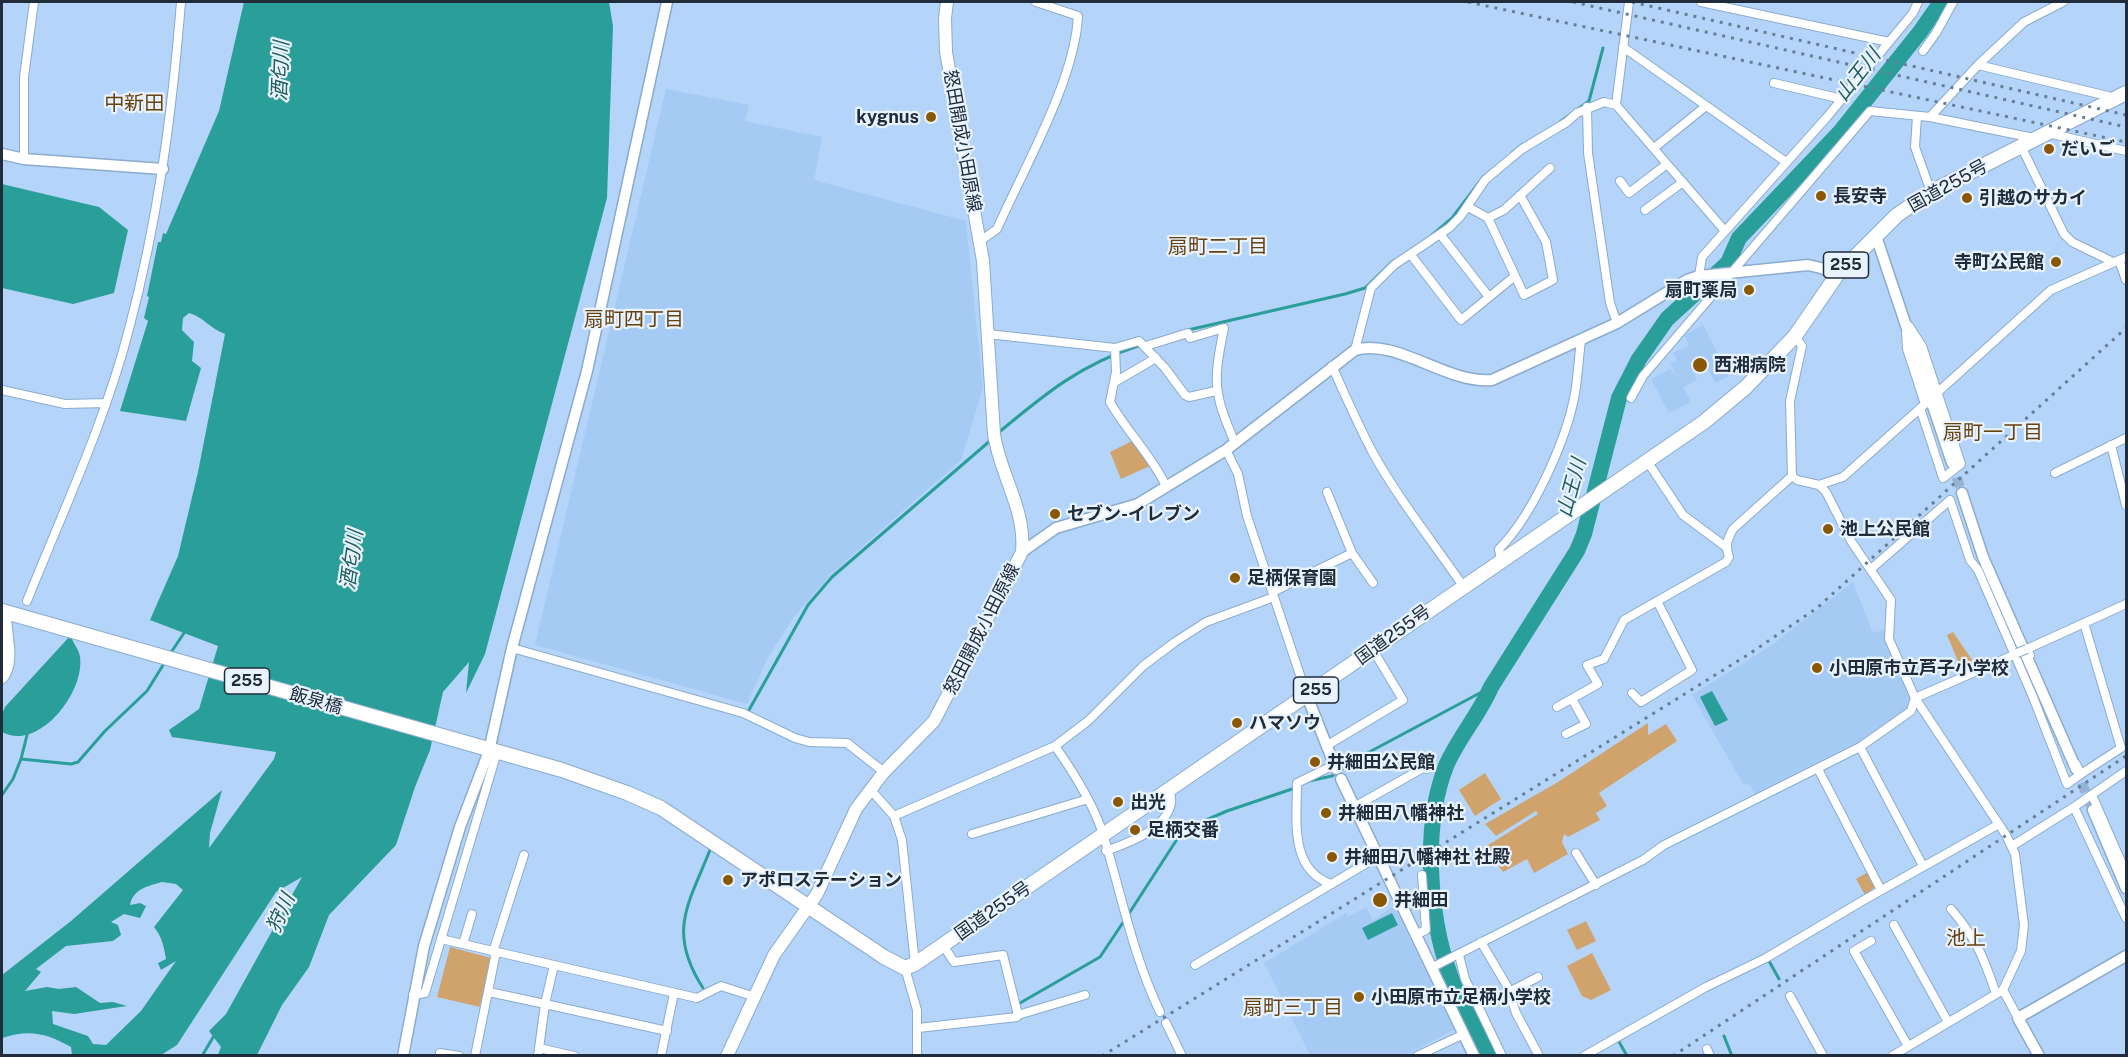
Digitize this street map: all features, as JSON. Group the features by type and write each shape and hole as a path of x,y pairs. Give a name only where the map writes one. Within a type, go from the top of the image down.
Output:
{"highway":[{"name":"国道255号","path":"910,966 1704,422 1746,387 1795,336 1836,275 1897,215 1931,192 2121,95"},
{"name":"飯泉橋","path":"3,611 493,752"},
{"name":"255","path":"493,752 562,770 627,793 660,808 884,957 910,966"}],"main road":[{"name":"怒田開成小田原線","path":"727,1056 774,955 810,908 844,832 870,789 934,721 1022,552 1023,541 1015,496 998,457 994,437 980,241 946,52 947,2"},
{"path":"2,677 6,672 3,611"}],"street":[{"path":"24,159 24,77 34,2"},
{"path":"27,601 106,403 129,329 163,169 172,114 180,2"},
{"path":"413,995 425,993 493,752 512,648 587,371 667,2"},
{"path":"980,241 997,229 1063,83 1077,39 1078,16 1036,2"},
{"path":"1616,105 1629,2"},
{"path":"1701,2 1720,3 1889,42"},
{"path":"1699,276 1702,257 1842,99 1913,14 1918,2"},
{"path":"1923,51 1953,2"},
{"path":"1930,117 1978,65 2024,22 2050,4 2064,2"},
{"path":"1623,47 1786,162"},
{"path":"1978,65 2121,95"},
{"path":"1774,83 1842,99"},
{"path":"1355,350 1371,288 1394,266 1440,234 1468,207 1485,180 1522,148 1568,122 1587,107 1604,102 1616,105 1725,231"},
{"path":"1654,148 1706,106"},
{"path":"1587,107 1588,153 1610,303 1617,323"},
{"path":"1631,398 1643,376 1870,111 1930,117 2127,151"},
{"path":"1917,116 1915,147 1931,192"},
{"path":"2021,146 2064,234 2072,242 2120,260"},
{"path":"2,154 24,159 163,169"},
{"path":"1620,181 1629,193 1667,164"},
{"path":"1488,218 1504,210 1550,168"},
{"path":"1645,210 1683,182"},
{"path":"1468,207 1488,218 1524,295 1553,280 1546,242 1520,195"},
{"path":"1440,234 1489,297"},
{"path":"1876,236 1952,463"},
{"path":"1411,255 1461,320 1515,276"},
{"path":"2120,260 2127,280"},
{"path":"1938,392 2051,290 2120,260"},
{"path":"1022,552 1056,528 1120,511 1226,450 1355,350 1380,348 1473,380 1483,381 1504,375 1581,341 1617,323 1687,280 1699,276 1808,266 1821,268 1836,275"},
{"path":"1905,321 1922,346 1961,464 1943,478 1920,408"},
{"path":"1792,476 1797,480 1819,485 1843,477 1924,404 1907,349 1905,321"},
{"path":"988,334 1115,352 1188,333 1190,338 1224,328 1215,372 1216,391 1235,443"},
{"path":"1726,547 1733,529 1792,476 1790,401 1802,346 1795,336"},
{"path":"1502,560 1498,549 1510,538 1530,509 1563,434 1576,390 1581,341"},
{"path":"1142,344 1185,395 1189,397 1216,391"},
{"path":"1115,352 1114,381 1110,402 1129,433 1158,468 1166,486"},
{"path":"1114,381 1156,358"},
{"path":"1332,366 1373,453 1409,512 1420,522 1463,586"},
{"path":"2,390 64,404 106,403"},
{"path":"2055,473 2127,438"},
{"path":"2111,445 2127,506"},
{"path":"1226,450 1238,474 1247,516 1326,747 1474,1056"},
{"path":"1557,707 1598,684 1587,666 1604,659 1624,620 1726,562 1729,557 1726,547 1683,514 1647,461"},
{"path":"1819,485 1851,542 1890,600 1889,639 1916,698 2012,846 2024,925 2023,943 2000,992 1893,1056"},
{"path":"1327,492 1352,553 1373,584"},
{"path":"1962,494 1983,557 2078,772"},
{"path":"1871,569 1950,500 1970,560 1978,570 2015,654 2067,784 2078,772 2121,748 2084,623"},
{"path":"894,816 1055,746 1096,713 1143,666 1175,642 1206,622 1273,595 1352,553"},
{"path":"1632,693 1641,702 1692,670 1657,601"},
{"path":"1431,968 1596,885 1643,860 1664,845 1860,747 1911,711 1916,698 2127,603"},
{"path":"512,648 743,713 795,738 809,742 847,743 884,772"},
{"path":"2027,649 2078,772"},
{"path":"1326,747 1403,700 1373,650"},
{"path":"1566,734 1586,724 1572,699"},
{"path":"1055,746 1088,799 1103,835 1142,974 1160,1012"},
{"path":"1860,747 1923,866"},
{"path":"404,1056 413,995 424,946 460,827 493,752"},
{"path":"1354,807 1423,768 1427,769"},
{"path":"1818,769 1881,890"},
{"path":"1331,884 1313,876 1302,857 1297,837 1297,783 1337,771"},
{"path":"2012,846 2127,771"},
{"path":"870,789 894,816 902,840 910,966 918,1028 917,1056"},
{"path":"1106,851 1147,833 1161,820 1171,803 1169,789"},
{"path":"2092,795 2127,873"},
{"path":"972,834 1088,799"},
{"path":"2074,807 2127,918"},
{"path":"2093,810 2127,888"},
{"path":"1584,1056 1706,987 1766,958 1923,866 1999,825"},
{"path":"1576,853 1596,885"},
{"path":"475,1056 495,952 524,855"},
{"path":"1194,964 1377,857"},
{"path":"1415,935 1426,930 1422,875"},
{"path":"1951,909 1970,930 2000,992 2019,1018 2039,1056"},
{"path":"463,944 472,914"},
{"path":"1894,925 1948,1022"},
{"path":"441,939 697,998 721,986 755,998"},
{"path":"1871,941 1854,951 1908,1046"},
{"path":"1481,942 1509,992 1516,1013 1539,1056"},
{"path":"943,945 954,962 1003,955 1018,1015"},
{"path":"1459,955 1465,979 1502,1056"},
{"path":"2019,1018 2127,956"},
{"path":"554,965 545,1004 539,1052 574,1056"},
{"path":"1509,992 1538,977"},
{"path":"489,992 667,1031"},
{"path":"661,1056 674,993"},
{"path":"918,1028 1017,1017 1085,995"},
{"path":"1790,996 1823,1056"},
{"path":"1166,1023 1182,1056"},
{"path":"1417,1056 1464,1034"},
{"path":"440,1053 459,1056"}],"shaded area":[{"path":"666,89 749,105 745,121 822,137 814,180 966,221 983,388 961,460 830,575 794,617 767,659 747,704 535,645"},
{"path":"1703,325 1729,376 1715,383 1705,363 1692,370 1697,380 1683,387 1691,402 1669,413 1651,379 1670,369 1676,375 1670,364 1677,360 1673,353 1689,345 1684,335"},
{"path":"1132,441 1152,465 1121,479 1110,452"},
{"name":"小田原市立芦子小学校","path":"1853,582 1873,633 1886,629 1911,698 1909,707 1864,740 1756,796 1750,785 1743,784 1692,695 1772,645"},
{"path":"1953,632 1977,667 1963,673 1947,635"},
{"path":"1648,723 1648,735 1666,724 1677,741 1599,793 1607,806 1596,813 1600,820 1568,837 1564,834 1562,842 1568,854 1534,873 1527,859 1503,872 1485,847 1538,814 1536,811 1496,836 1485,824 1558,782"},
{"path":"1485,773 1501,799 1475,816 1459,790"},
{"path":"1868,872 1875,887 1865,895 1856,879"},
{"name":"小田原市立足柄小学校","path":"1394,906 1454,1030 1405,1055 1310,1055 1264,963 1346,913 1348,917 1366,907 1373,920"},
{"path":"1586,921 1596,941 1577,950 1567,930"},
{"path":"450,947 491,958 480,1007 437,997"},
{"path":"1592,953 1611,990 1591,1000 1582,996 1567,966"}],"water":[{"name":"酒匂川","path":"244,2 609,2 613,26 607,198 485,654 466,693 469,662 443,692 430,750 396,845 329,915 309,967 282,1005 257,1055 218,1055 221,1047 209,1031 226,1014 302,877 276,892 177,1045 161,1055 72,1055 71,1047 54,1038 29,1033 2,1038 2,975 71,921 222,790 210,833 209,848 274,759 276,752 172,737 169,730 199,709 218,646 150,620 178,556 198,472 225,334 189,313 183,318 182,330 194,342 192,361 201,368 186,421 120,411 148,321 144,318 158,242 161,242 163,233 166,234 219,111","holes":["162,882 176,884 183,890 154,927 162,942 166,959 158,963 161,970 176,961 141,1011 106,1045 93,1044 88,1036 53,1024 52,1011 74,1014 127,1006 113,1002 100,1003 76,987 59,989 47,987 25,991 41,972 36,969 66,946 113,941 121,935 118,925 111,922 124,914 140,918 146,906 140,903 130,905 134,895"]},
{"path":"2,184 99,207 128,230 114,293 73,304 2,288"},
{"path":"70,636 80,657 80,671 67,702 44,727 30,734 16,736 2,732 2,714 5,707"},
{"path":"1712,691 1728,720 1715,726 1700,697"},
{"path":"1392,913 1398,925 1368,940 1362,928"}],"waterway":[{"name":"山王川","path":"1489,1056 1456,990 1447,965 1434,909 1431,849 1433,819 1438,791 1446,766 1491,687 1577,551 1584,534 1619,398 1639,359 1667,319 1728,263 1739,238 1840,132 1920,32 1941,2"},
{"path":"1560,122 1589,101 1603,48"},
{"path":"1512,153 1523,144"},
{"path":"1431,236 1452,218 1484,176"},
{"path":"1188,330 1365,288 1393,261"},
{"path":"998,433 1065,381 1100,361 1141,345"},
{"path":"749,710 808,605 832,577 991,440"},
{"path":"170,654 186,630"},
{"path":"2,795 13,779 21,759 71,764 78,762 105,731 147,691 165,662"},
{"path":"1309,781 1332,776 1360,757 1491,687"},
{"path":"21,759 27,735"},
{"path":"1128,915 1183,830 1227,811 1295,788"},
{"path":"703,988 686,951 684,934 689,903 710,850"},
{"path":"1020,1003 1100,957 1124,921"},
{"path":"1769,961 1779,979"},
{"path":"202,1056 215,1034"},
{"path":"1724,1036 1732,1056"},
{"path":"1618,1040 1627,1056"}],"tunnel":[{"path":"1952,463 1962,493"},
{"path":"2076,769 2093,810"}],"railway":[{"path":"1468,2 2126,142"},
{"path":"1573,2 2126,127"},
{"path":"1632,2 2126,115"},
{"path":"1102,1056 1749,654 1817,608 2126,328"},
{"path":"1673,1056 2126,756"}],"place":[{"name":"kygnus","path":"931,117"},
{"name":"だいご","path":"2049,149"},
{"name":"長安寺","path":"1821,196"},
{"name":"引越のサカイ","path":"1967,198"},
{"name":"寺町公民館","path":"2056,262"},
{"name":"扇町薬局","path":"1749,290"},
{"name":"西湘病院","path":"1700,365"},
{"name":"セブン-イレブン","path":"1055,514"},
{"name":"池上公民館","path":"1828,529"},
{"name":"足柄保育園","path":"1235,578"},
{"name":"小田原市立芦子小学校","path":"1817,668"},
{"name":"ハマソウ","path":"1237,723"},
{"name":"井細田公民館","path":"1315,762"},
{"name":"出光","path":"1118,802"},
{"name":"井細田八幡神社","path":"1326,813"},
{"name":"足柄交番","path":"1135,830"},
{"name":"井細田八幡神社 社殿","path":"1332,857"},
{"name":"アポロステーション","path":"728,880"},
{"name":"井細田","path":"1380,900"},
{"name":"小田原市立足柄小学校","path":"1359,997"}],"district":[{"name":"中新田","path":"134,104"},
{"name":"扇町二丁目","path":"1218,247"},
{"name":"扇町四丁目","path":"634,320"},
{"name":"扇町一丁目","path":"1993,433"},
{"name":"池上","path":"1966,939"},
{"name":"扇町三丁目","path":"1293,1008"}],"water label":[{"name":"狩川","path":"281,913"}]}
